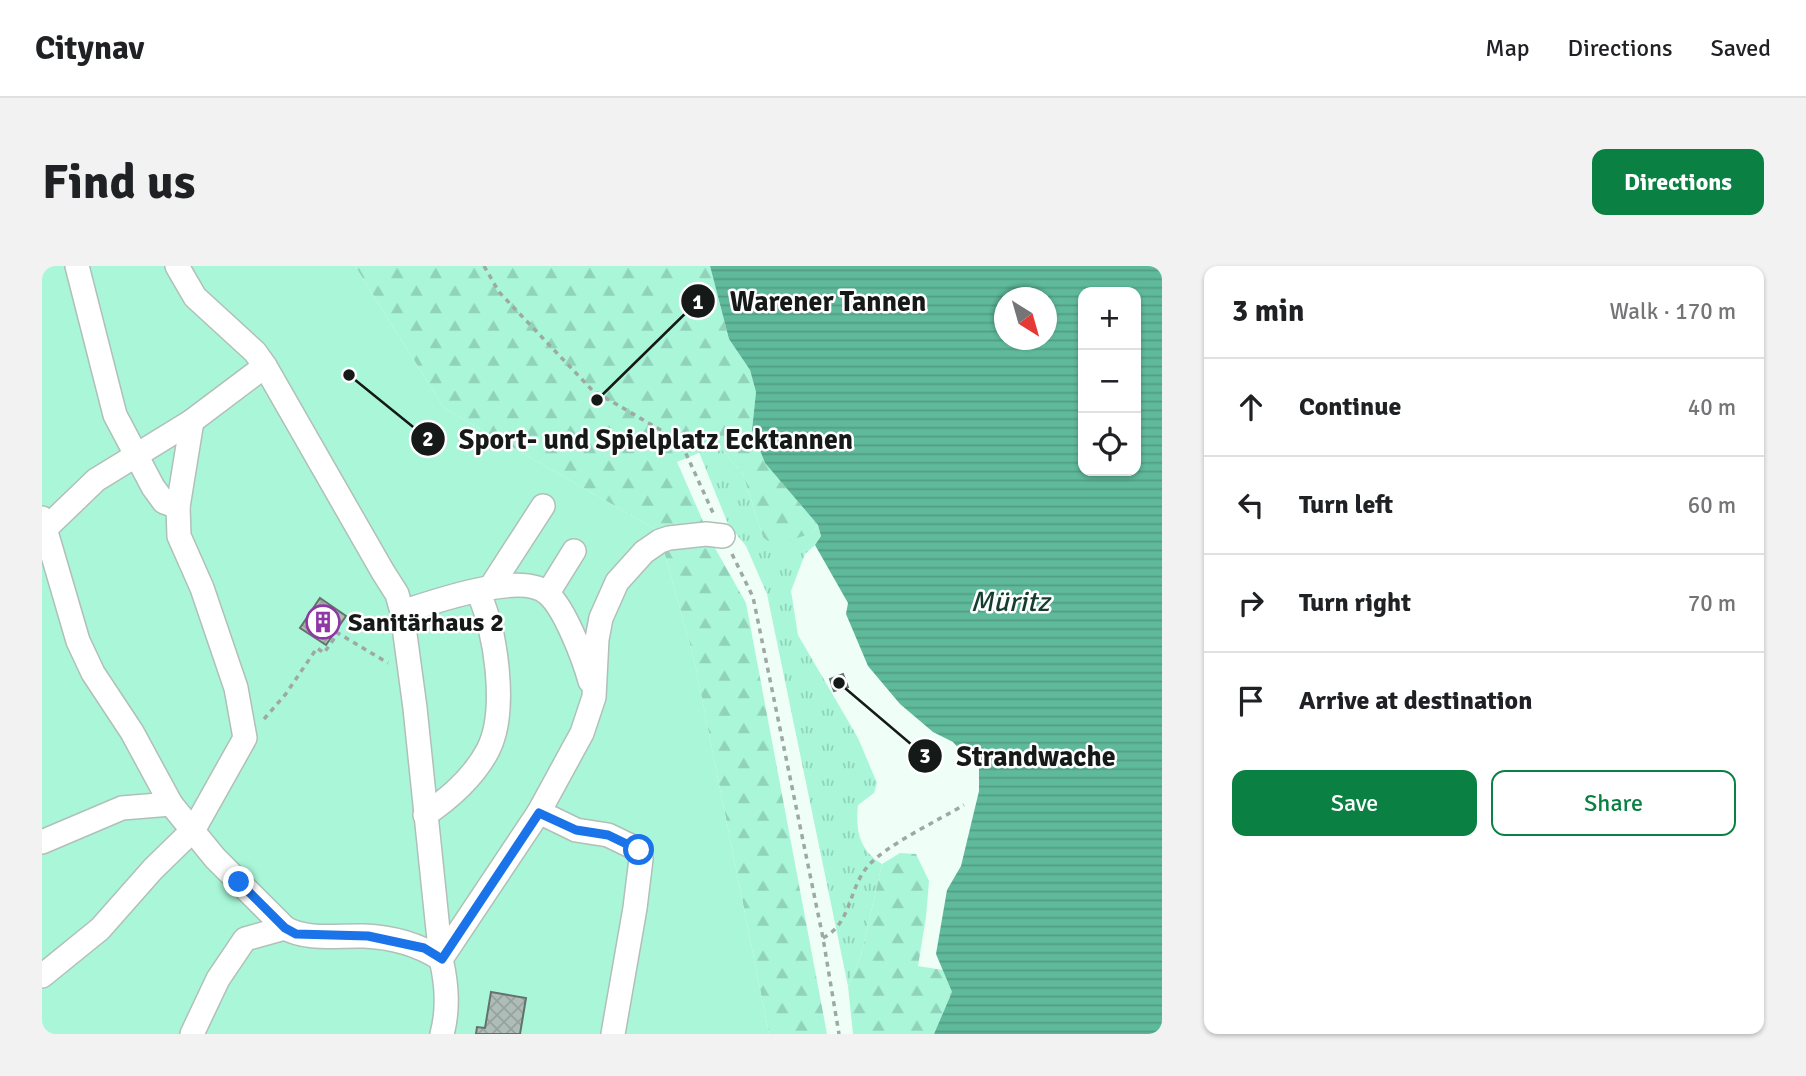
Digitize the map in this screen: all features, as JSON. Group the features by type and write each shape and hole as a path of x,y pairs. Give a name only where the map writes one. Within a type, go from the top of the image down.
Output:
{"street":[{"path":"77,266 115,415 153,487 164,502 178,508"},
{"path":"177,266 195,297 255,352 265,366 397,594 411,676 447,987 442,1034"},
{"path":"265,366 192,421 96,480 43,527 78,641 93,673 132,732 171,804 215,858 285,928 296,934 368,936 424,948 442,959"},
{"path":"42,976 100,929 153,869 194,830 245,738 236,688 202,588 179,536 178,508 192,421"},
{"path":"425,815 458,789 489,749 495,729 498,681 484,590 543,506"},
{"path":"442,959 539,813 582,733 594,697 597,639 609,595 627,569 644,552 669,538 706,534 723,536"},
{"path":"548,593 574,551"},
{"path":"402,612 484,590 525,584 548,593 563,614 584,660 594,697"},
{"path":"42,842 122,808 171,804"},
{"path":"539,813 576,830 608,835 639,850 641,859 635,908 613,1034"},
{"path":"192,1034 218,979 245,939 285,928"}],"path":[{"path":"484,266 499,292 592,390 676,439 683,447 753,597 823,938 839,1034"},
{"path":"245,738 285,695 317,648 324,653 337,632 411,676"},
{"path":"823,938 840,925 862,873 879,855 964,806"}],"green space":[{"path":"42,266 355,266 444,408 655,529 663,548 694,659 769,1034 42,1034"},
{"path":"355,266 710,266 729,339 750,370 756,392 752,430 765,463 818,525 812,533 774,546 763,537 743,474 718,445 677,462 706,528 658,535 655,529 444,408"},
{"path":"718,445 743,474 763,537 812,533 818,525 821,536 805,554 791,591 798,635 858,738 877,783 874,793 858,805 857,823 864,846 882,864 861,955 848,986 767,594 746,546 728,524 699,452"},
{"path":"711,541 746,603 827,1034 769,1034 694,659 663,548"},
{"path":"900,853 916,854 929,881 918,966 943,970 952,992 934,1034 853,1034 848,986 861,955 882,864"}],"water":[{"name":"Müritz","path":"710,266 1162,266 1162,1034 934,1034 952,992 936,954 947,890 961,866 979,791 979,768 973,759 953,742 933,732 900,704 868,666 846,614 848,603 815,545 821,536 818,525 765,463 752,430 756,392 750,370 729,339"}],"building":[{"name":"Sanitärhaus 2","path":"320,598 346,616 326,645 300,628"},
{"path":"843,674 848,687 834,691 830,679"},
{"path":"491,992 526,998 520,1034 476,1034 477,1027 485,1028"}],"place":[{"name":"Sport- und Spielplatz Ecktannen","path":"349,375"},
{"name":"Warener Tannen","path":"597,400"},
{"name":"Sanitärhaus 2","path":"323,622"},
{"name":"Strandwache","path":"839,683"}],"route":[{"path":"239,882 285,928 296,934 368,936 424,948 442,959 539,813 576,830 608,835 639,850"}]}
